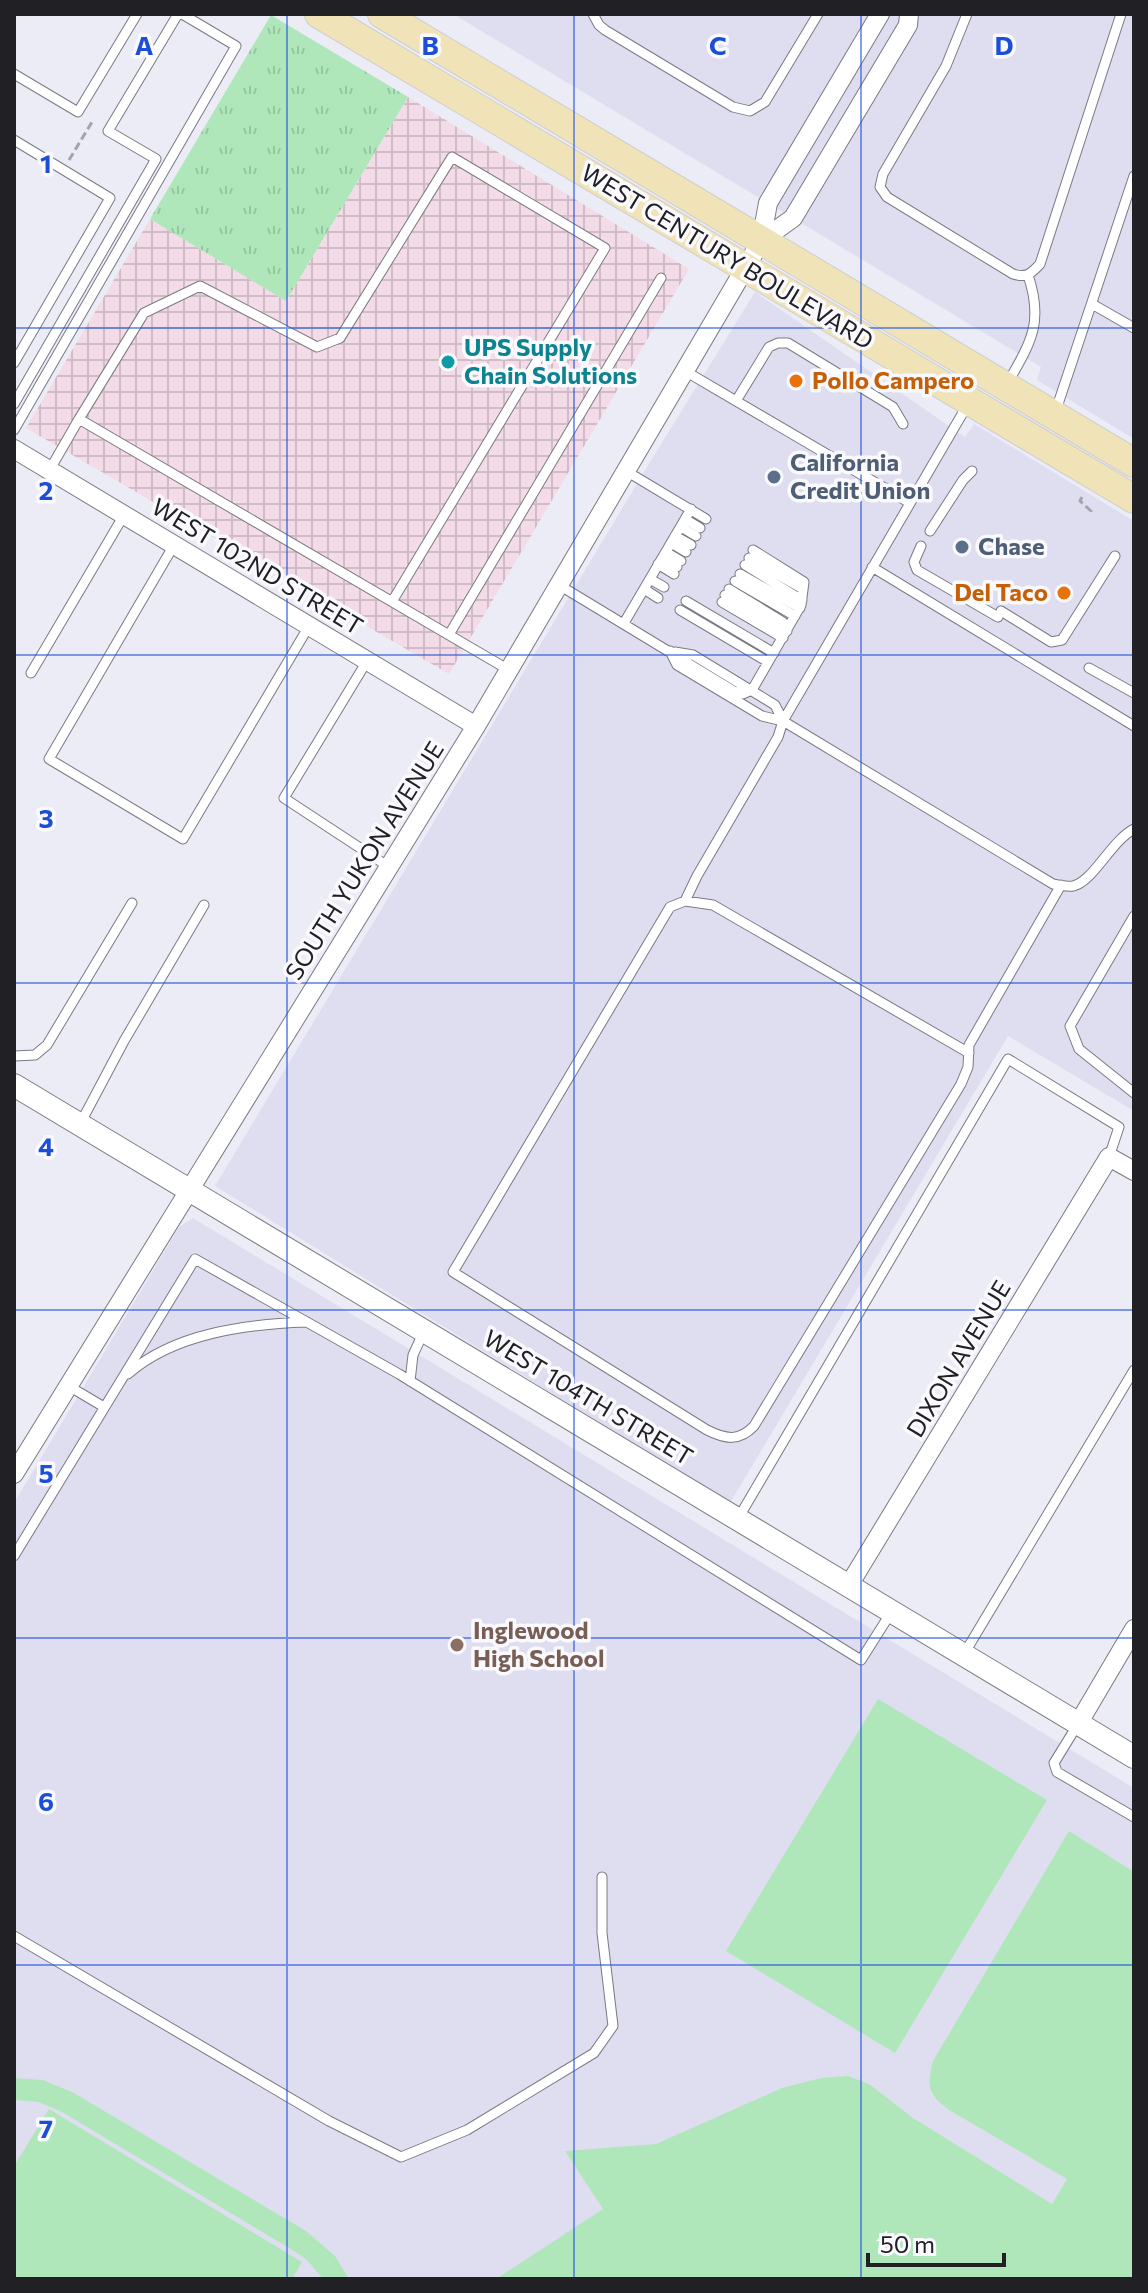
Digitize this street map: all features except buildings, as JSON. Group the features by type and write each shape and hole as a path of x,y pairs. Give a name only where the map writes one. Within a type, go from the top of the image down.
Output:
{"main road":[{"name":"WEST CENTURY BOULEVARD","path":"319,14 1134,499"},
{"name":"WEST CENTURY BOULEVARD","path":"382,14 1134,463"}],"street":[{"path":"761,241 768,203 880,14"},
{"path":"761,241 793,218 908,25 909,14"},
{"name":"SOUTH YUKON AVENUE","path":"14,1474 21,1446 67,1385 476,726 761,241"},
{"name":"WEST 102ND STREET","path":"14,449 476,726"},
{"name":"WEST 104TH STREET","path":"14,1085 1134,1757"},
{"path":"1109,1157 1134,1171"},
{"name":"DIXON AVENUE","path":"849,1585 1109,1157"},
{"path":"1078,1724 1134,1629"}],"lane":[{"path":"14,74 78,112 137,14"},
{"path":"14,404 156,159 108,131 180,14 236,46 14,430"},
{"path":"593,14 605,30 733,107 750,111 765,102 818,14"},
{"path":"967,14 946,66 883,174 880,187 887,197 1013,274 1028,275 1040,264 1121,14"},
{"path":"14,140 110,198 14,363"},
{"path":"49,471 144,313 200,286 317,347 340,338 452,157 605,248 393,600"},
{"path":"1054,416 1134,176"},
{"path":"1005,387 1034,335 1037,304 1028,275"},
{"path":"450,633 661,278"},
{"path":"1092,304 1134,328"},
{"path":"736,401 769,347 788,343 893,407 903,424"},
{"path":"685,371 910,503"},
{"path":"685,901 778,737 783,721 969,401"},
{"path":"79,419 509,670"},
{"path":"626,471 691,509"},
{"path":"930,531 972,471"},
{"path":"624,623 691,509"},
{"path":"689,548 691,509"},
{"path":"31,673 124,515"},
{"path":"671,543 689,548"},
{"path":"671,543 689,548"},
{"path":"671,543 689,548"},
{"path":"671,543 689,548"},
{"path":"174,545 49,759 183,839 309,626"},
{"path":"921,546 914,562 917,570 1051,642 1062,640 1115,556"},
{"path":"872,567 1134,726"},
{"path":"737,577 803,589 793,620 752,690"},
{"path":"737,577 793,620"},
{"path":"737,577 793,620"},
{"path":"650,579 664,587"},
{"path":"559,585 670,651 693,655 752,690 775,705 783,721"},
{"path":"644,589 658,598"},
{"path":"686,601 771,658"},
{"path":"680,610 771,658"},
{"path":"670,651 677,665 762,716 783,721 1053,884 1070,887 1083,883 1122,835 1134,829"},
{"path":"367,661 284,798 389,867"},
{"path":"1089,668 1134,693"},
{"path":"969,1053 713,905 685,901 670,907 453,1272 707,1430 726,1439 745,1435 754,1426 961,1084 968,1067 969,1053 969,1045 1061,885"},
{"path":"14,1056 35,1055 47,1045 132,903"},
{"path":"80,1124 124,1041 204,905"},
{"path":"1134,916 1070,1026 1079,1049 1134,1093"},
{"path":"738,1519 1008,1059 1119,1127 1109,1157"},
{"path":"14,1556 195,1259 410,1381 861,1660 892,1611"},
{"path":"123,1379 153,1356 188,1342 256,1326 308,1322"},
{"path":"410,1381 413,1355 424,1331"},
{"path":"964,1654 1134,1370"},
{"path":"67,1385 104,1407"},
{"path":"1078,1724 1054,1763 1057,1772 1134,1817"},
{"path":"14,1936 329,2121 401,2157 467,2130 594,2053 613,2026 602,1933 602,1877"}],"path":[{"path":"78,112 108,131"},
{"path":"63,170 92,122"},
{"path":"1082,497 1080,501 1090,513"}],"shaded area":[{"path":"453,14 1134,14 1134,439 1037,380 1041,367"},
{"path":"408,97 689,269 449,674 26,428 150,219 286,301"},
{"path":"755,292 965,437 974,424 1134,521 1134,1111 1008,1036 730,1503 215,1186"},
{"name":"Inglewood High School","path":"193,1218 1134,1788 1134,2279 14,2279 14,1503 179,1227"}],"green space":[{"path":"271,15 408,97 286,301 150,219"},
{"path":"878,1699 1047,1800 895,2053 726,1951"},
{"path":"1069,1831 1134,1872 1134,2279 496,2279 603,2209 565,2151 656,2144 782,2088 821,2078 848,2076 869,2084 913,2118 1052,2204 1067,2179 949,2110 930,2089 930,2077 933,2061"},
{"path":"14,2078 43,2080 74,2093 306,2231 335,2256 349,2279 323,2279 307,2260 294,2251 62,2112 38,2102 14,2100"},
{"path":"49,2109 302,2262 292,2279 14,2277 14,2166"}],"place":[{"name":"UPS Supply Chain Solutions","path":"448,362"},
{"name":"Pollo Campero","path":"796,381"},
{"name":"California Credit Union","path":"774,477"},
{"name":"Chase","path":"962,547"},
{"name":"Del Taco","path":"1064,593"},
{"name":"Inglewood High School","path":"457,1645"}]}
